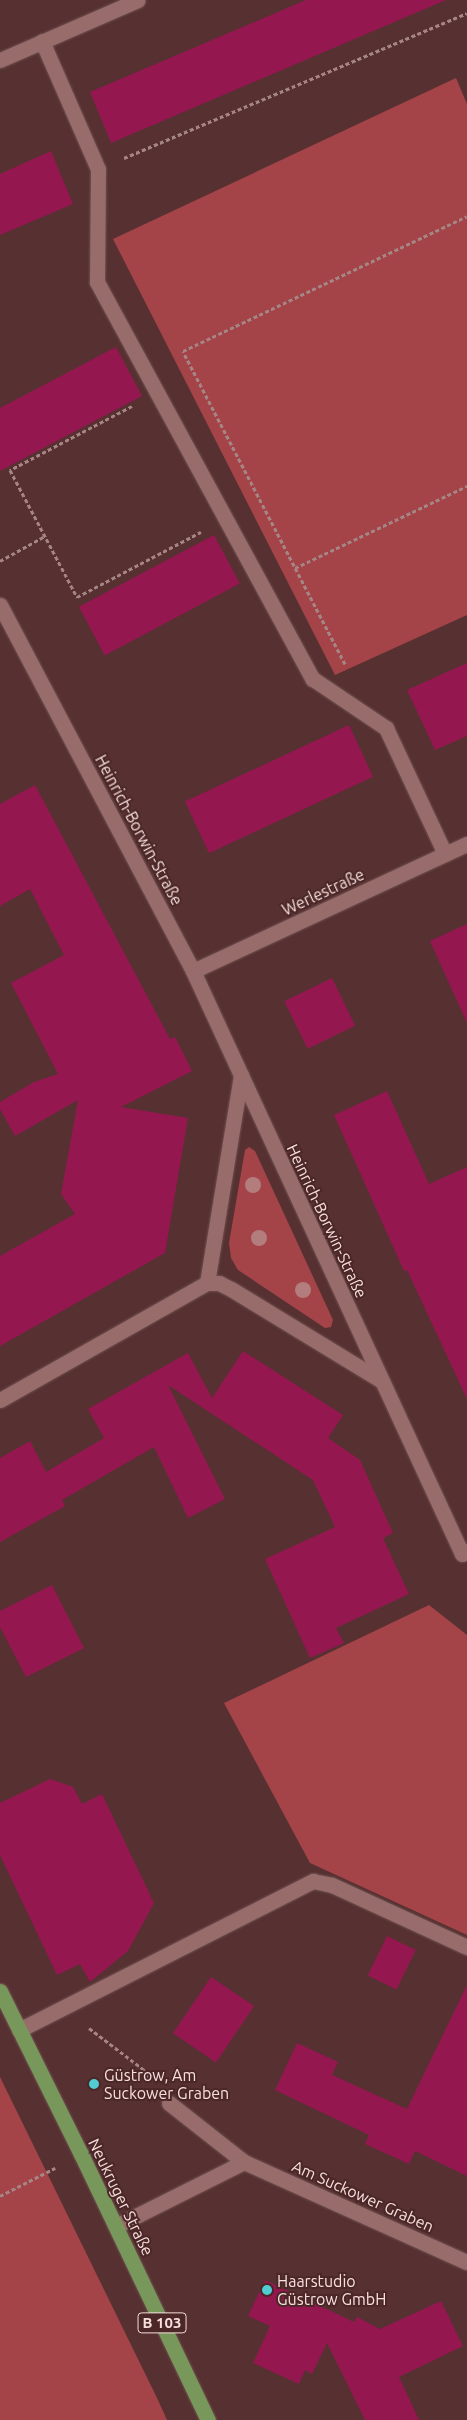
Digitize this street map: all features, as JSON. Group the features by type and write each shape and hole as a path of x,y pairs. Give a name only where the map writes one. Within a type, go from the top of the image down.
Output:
{"main road":[{"name":"Neukruger Straße","path":"0,1991 116,2226 208,2420"}],"street":[{"path":"0,60 138,0"},
{"path":"42,41 98,169 97,282 313,679 386,728 445,854"},
{"name":"Heinrich-Borwin-Straße","path":"0,605 193,971 382,1381 464,1553"},
{"name":"Werlestraße","path":"193,971 467,844"},
{"path":"207,1283 241,1075"},
{"path":"0,1400 207,1283 220,1283 231,1289 382,1381"},
{"path":"20,2030 313,1881 332,1885 467,1946"},
{"name":"Am Suckower Graben","path":"169,2103 244,2162 467,2262"},
{"path":"116,2226 244,2162"}],"path":[{"path":"98,169 467,13"},
{"path":"343,700 351,677 183,351 467,216"},
{"path":"157,392 10,470 77,597 226,519"},
{"path":"295,568 467,486"},
{"path":"0,561 45,536"},
{"path":"62,2009 143,2070 169,2103"},
{"path":"0,2196 81,2154"}],"shaded area":[{"path":"456,78 467,104 467,615 335,675 113,239"},
{"path":"249,1147 255,1151 333,1320 331,1327 325,1328 238,1270 231,1258 229,1243 245,1150"},
{"path":"429,1605 467,1635 467,1935 310,1863 224,1703"},
{"path":"0,2077 158,2400 167,2420 0,2420"}],"building":[{"path":"306,0 446,0 111,143 90,92"},
{"path":"51,151 73,204 0,235 0,174"},
{"path":"116,347 142,396 0,471 0,408"},
{"path":"214,535 240,584 105,655 79,607"},
{"path":"467,663 467,736 435,750 407,690"},
{"path":"349,725 373,777 209,853 185,801"},
{"path":"35,785 170,1039 175,1037 192,1071 121,1107 188,1118 165,1253 0,1346 0,1256 75,1214 61,1194 78,1100 15,1136 0,1109 0,1102 34,1082 58,1074 11,983 64,955 30,889 0,906 0,804"},
{"path":"467,924 467,1023 430,941"},
{"path":"332,978 355,1026 308,1049 284,1001"},
{"path":"387,1091 429,1184 467,1167 467,1399 407,1270 404,1271 334,1115"},
{"path":"243,1351 343,1415 328,1438 360,1460 393,1533 383,1538 409,1594 336,1628 344,1643 310,1658 265,1559 335,1527 313,1480 168,1385 225,1499 188,1518 154,1447 62,1500 65,1506 0,1542 0,1458 30,1441 46,1472 104,1438 88,1409 188,1353 212,1398"},
{"path":"52,1585 84,1648 26,1677 0,1627 0,1611"},
{"path":"50,1779 73,1787 82,1804 102,1794 154,1903 128,1951 90,1982 80,1964 57,1975 0,1855 0,1803"},
{"path":"387,1936 416,1950 396,1990 368,1976"},
{"path":"211,1977 254,2006 216,2062 173,2033"},
{"path":"467,1985 467,2176 415,2151 409,2164 365,2144 369,2135 275,2090 297,2043 338,2062 332,2075 407,2109"},
{"path":"265,2280 354,2322 357,2317 380,2329 441,2301 463,2346 399,2377 419,2420 365,2420 327,2343 312,2374 305,2370 299,2384 253,2363 270,2326 248,2316"}],"place":[{"name":"Güstrow, Am Suckower Graben","path":"94,2084"},
{"name":"Haarstudio Güstrow GmbH","path":"267,2290"}]}
